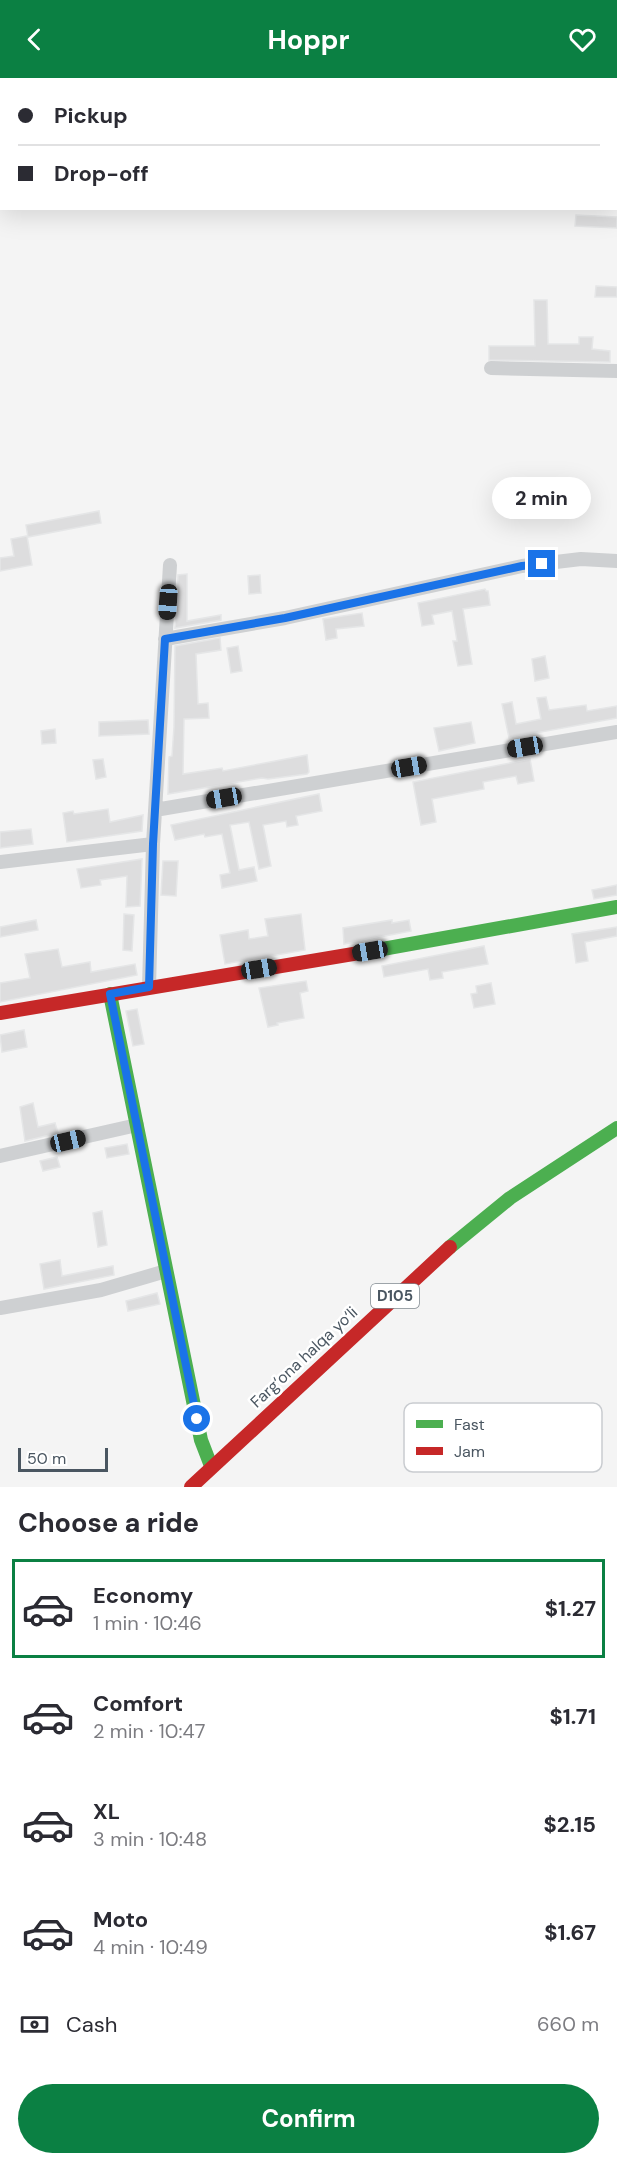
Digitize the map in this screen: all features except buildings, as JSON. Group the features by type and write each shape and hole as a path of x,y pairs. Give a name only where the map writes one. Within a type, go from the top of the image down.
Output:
{"main road":[{"path":"0,1013 617,907"},
{"path":"110,994 201,1440 211,1466"},
{"name":"Farg‘ona halqa yo‘li","path":"191,1487 439,1256 510,1198 617,1128"}],"street":[{"path":"491,368 617,371"},
{"path":"165,639 285,618 522,566 580,559 617,561"},
{"path":"149,987 153,844 170,564"},
{"path":"155,810 617,732"},
{"path":"0,862 153,844"},
{"path":"0,1156 136,1125"},
{"path":"0,1308 101,1290 166,1271"}],"traffic: fast":[{"path":"377,950 617,907"},
{"path":"110,994 201,1440 211,1466"},
{"path":"450,1247 510,1198 617,1128"}],"traffic: jam":[{"path":"0,1013 377,950"},
{"path":"191,1487 450,1247"}],"route":[{"path":"197,1419 110,994 149,987 153,844 165,639 285,618 522,566 542,564"}]}
